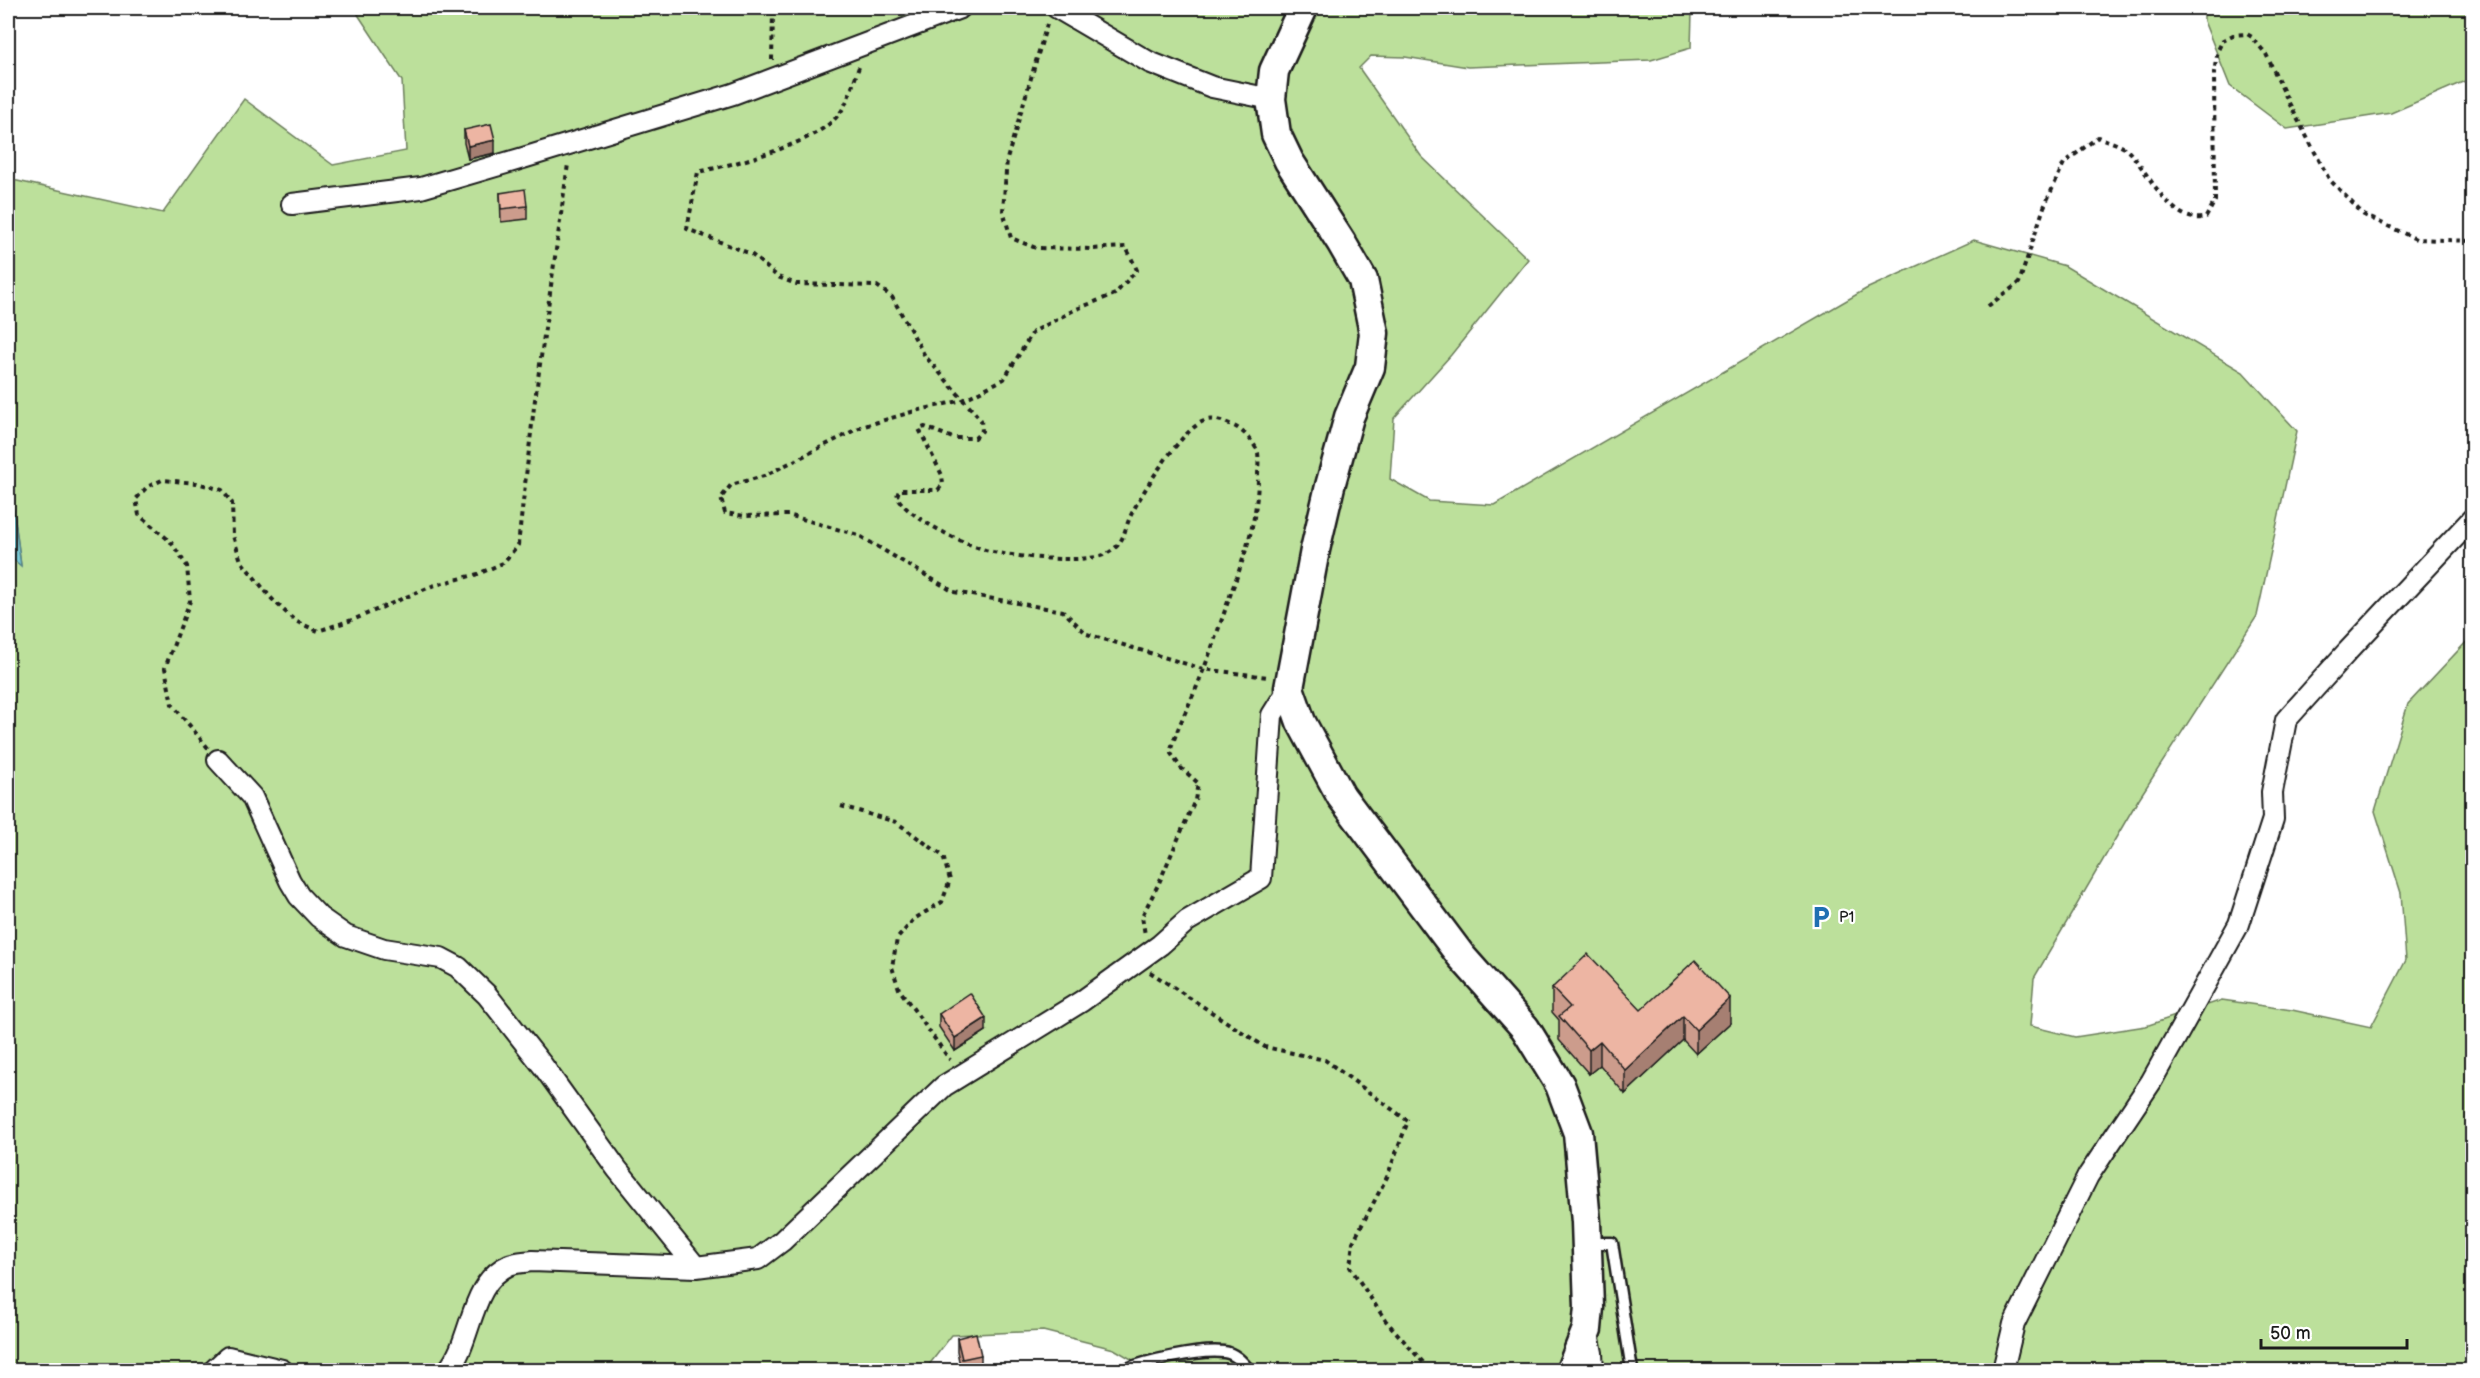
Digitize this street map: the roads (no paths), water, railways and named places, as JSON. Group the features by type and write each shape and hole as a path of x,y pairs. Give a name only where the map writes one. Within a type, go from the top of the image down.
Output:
{"street":[{"path":"292,204 421,188 733,94 960,8"},
{"path":"448,1371 458,1359 473,1310 489,1281 510,1265 532,1262 696,1267 758,1259 782,1241 944,1086 1082,1001 1187,921 1261,878 1272,715 1289,684 1315,550 1336,460 1349,417 1370,367 1374,333 1363,280 1289,161 1276,134 1271,99 1274,71 1303,8"},
{"path":"1053,13 1149,62 1212,87 1271,99"},
{"path":"2003,1371 2013,1324 2088,1176 2151,1082 2239,924 2273,819 2272,792 2286,720 2346,652 2472,519"},
{"path":"1289,684 1301,722 1341,796 1461,956 1525,1028 1560,1085 1578,1133 1587,1244 1589,1307 1587,1329 1571,1371"},
{"path":"218,760 252,797 299,896 319,917 346,936 384,949 441,958 458,967 501,1013 543,1066 617,1169 696,1267"},
{"path":"1587,1329 1593,1371"},
{"path":"214,1371 228,1357 282,1371"}],"lane":[{"path":"1587,1244 1612,1242 1632,1371"},
{"path":"1124,1371 1138,1364 1181,1355 1225,1352 1239,1359 1249,1371"}],"water":[{"path":"8,468 21,566 8,555"}],"place":[{"name":"P1","path":"1821,917"}]}
